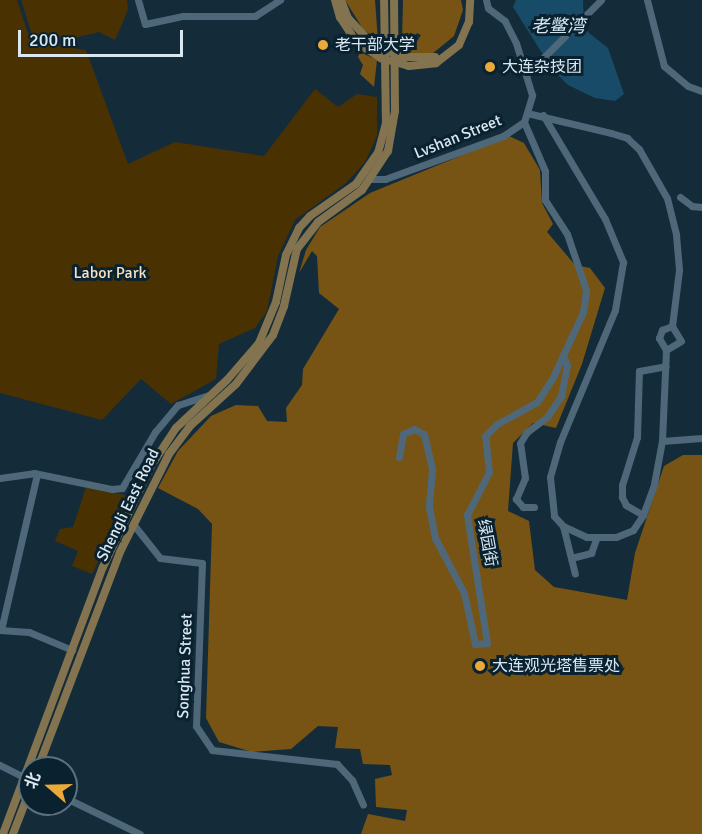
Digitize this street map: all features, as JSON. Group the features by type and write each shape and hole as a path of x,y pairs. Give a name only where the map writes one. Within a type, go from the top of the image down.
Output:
{"main road":[{"path":"335,0 340,17 356,42 381,58 409,66 436,63 459,45 470,22 470,0"},
{"path":"341,0 348,18 370,43 403,57 428,60 448,49 457,39 464,25 464,0"},
{"name":"Shengli East Road","path":"384,0 391,40"},
{"name":"Shengli East Road","path":"43,756 133,524 169,454 190,426 236,384 273,335 284,306 297,249 318,222 372,179 394,134 391,40 395,0"},
{"path":"3,834 103,567 151,466 176,428 259,343 276,302 286,255 299,228 317,210 356,184 378,153 386,124 391,73"},
{"path":"13,834 20,816"}],"street":[{"path":"138,0 145,24 183,16 255,16 280,0"},
{"name":"Lvshan Street","path":"372,179 385,179 503,136 524,122 532,95 526,75 505,21 488,8 486,0"},
{"path":"526,75 601,0"},
{"path":"647,0 663,66 688,86 702,91"},
{"path":"526,113 543,115 627,138 652,168 667,198 676,235 679,270 672,326 681,341 666,350"},
{"path":"543,115 605,219 623,262 615,310 560,442 550,477 554,516 562,526 575,574"},
{"name":"绿园街","path":"399,457 403,434 414,429 424,434 432,470 429,507 435,538 464,593 475,644 487,643 467,514 489,472 484,435 497,424 537,402 583,312 586,290 567,234 545,200 545,171 524,122"},
{"path":"680,197 692,206 702,207"},
{"path":"562,526 596,539 633,530 644,515 654,484 662,441 666,350 659,338 662,330 672,326"},
{"path":"534,507 523,507 516,499 525,478 520,443 527,432 547,417 561,396 567,366 563,355"},
{"path":"644,515 626,505 622,497 622,485 637,437 639,371 666,366"},
{"path":"0,477 37,474 112,489 122,488 155,432 178,405 209,395"},
{"path":"662,441 702,438"},
{"path":"37,474 1,630 29,632 72,650"},
{"name":"Songhua Street","path":"133,524 160,558 202,563 196,726 212,750 337,764 352,780 363,805"},
{"path":"571,558 591,553 596,539"},
{"path":"0,765 18,774"},
{"path":"78,804 140,834"}],"green space":[{"name":"Labor Park","path":"0,0 17,0 31,42 86,50 128,164 175,142 264,156 315,89 338,107 357,94 377,97 377,136 365,162 346,183 295,220 278,256 267,311 255,328 219,344 216,379 171,404 141,379 102,420 0,393"},
{"path":"21,0 127,0 128,10 115,40 99,32 74,38 42,35 33,38"},
{"path":"86,487 130,496 92,574 72,566 78,551 55,541 60,529 73,527"}],"shaded area":[{"path":"345,0 375,0 378,41 363,29"},
{"path":"403,0 461,0 463,10 454,36 432,54 410,53 421,35 417,33 409,46 402,41"},
{"path":"360,52 377,60 374,87 360,74 363,65 358,57"},
{"path":"509,136 524,143 540,170 542,203 553,224 547,232 575,265 590,268 605,288 582,364 556,428 533,423 513,443 508,511 529,521 535,570 554,587 627,600 635,553 664,466 683,455 702,455 702,834 361,834 368,814 405,821 407,810 376,807 375,779 392,775 390,765 363,764 360,749 335,748 338,727 318,726 291,749 252,752 219,742 206,718 212,524 198,509 158,488 178,451 211,416 236,405 258,406 267,421 287,422 286,408 302,385 303,369 339,309 319,293 317,256 312,251 299,273 306,250 320,227 370,193"}],"water":[{"name":"老鳖湾","path":"516,0 583,0 584,29 608,48 624,94 615,101 595,98 568,85 552,69 513,7"}],"place":[{"name":"老干部大学","path":"323,45"},
{"name":"大连杂技团","path":"490,67"},
{"name":"大连观光塔售票处","path":"480,666"}]}
